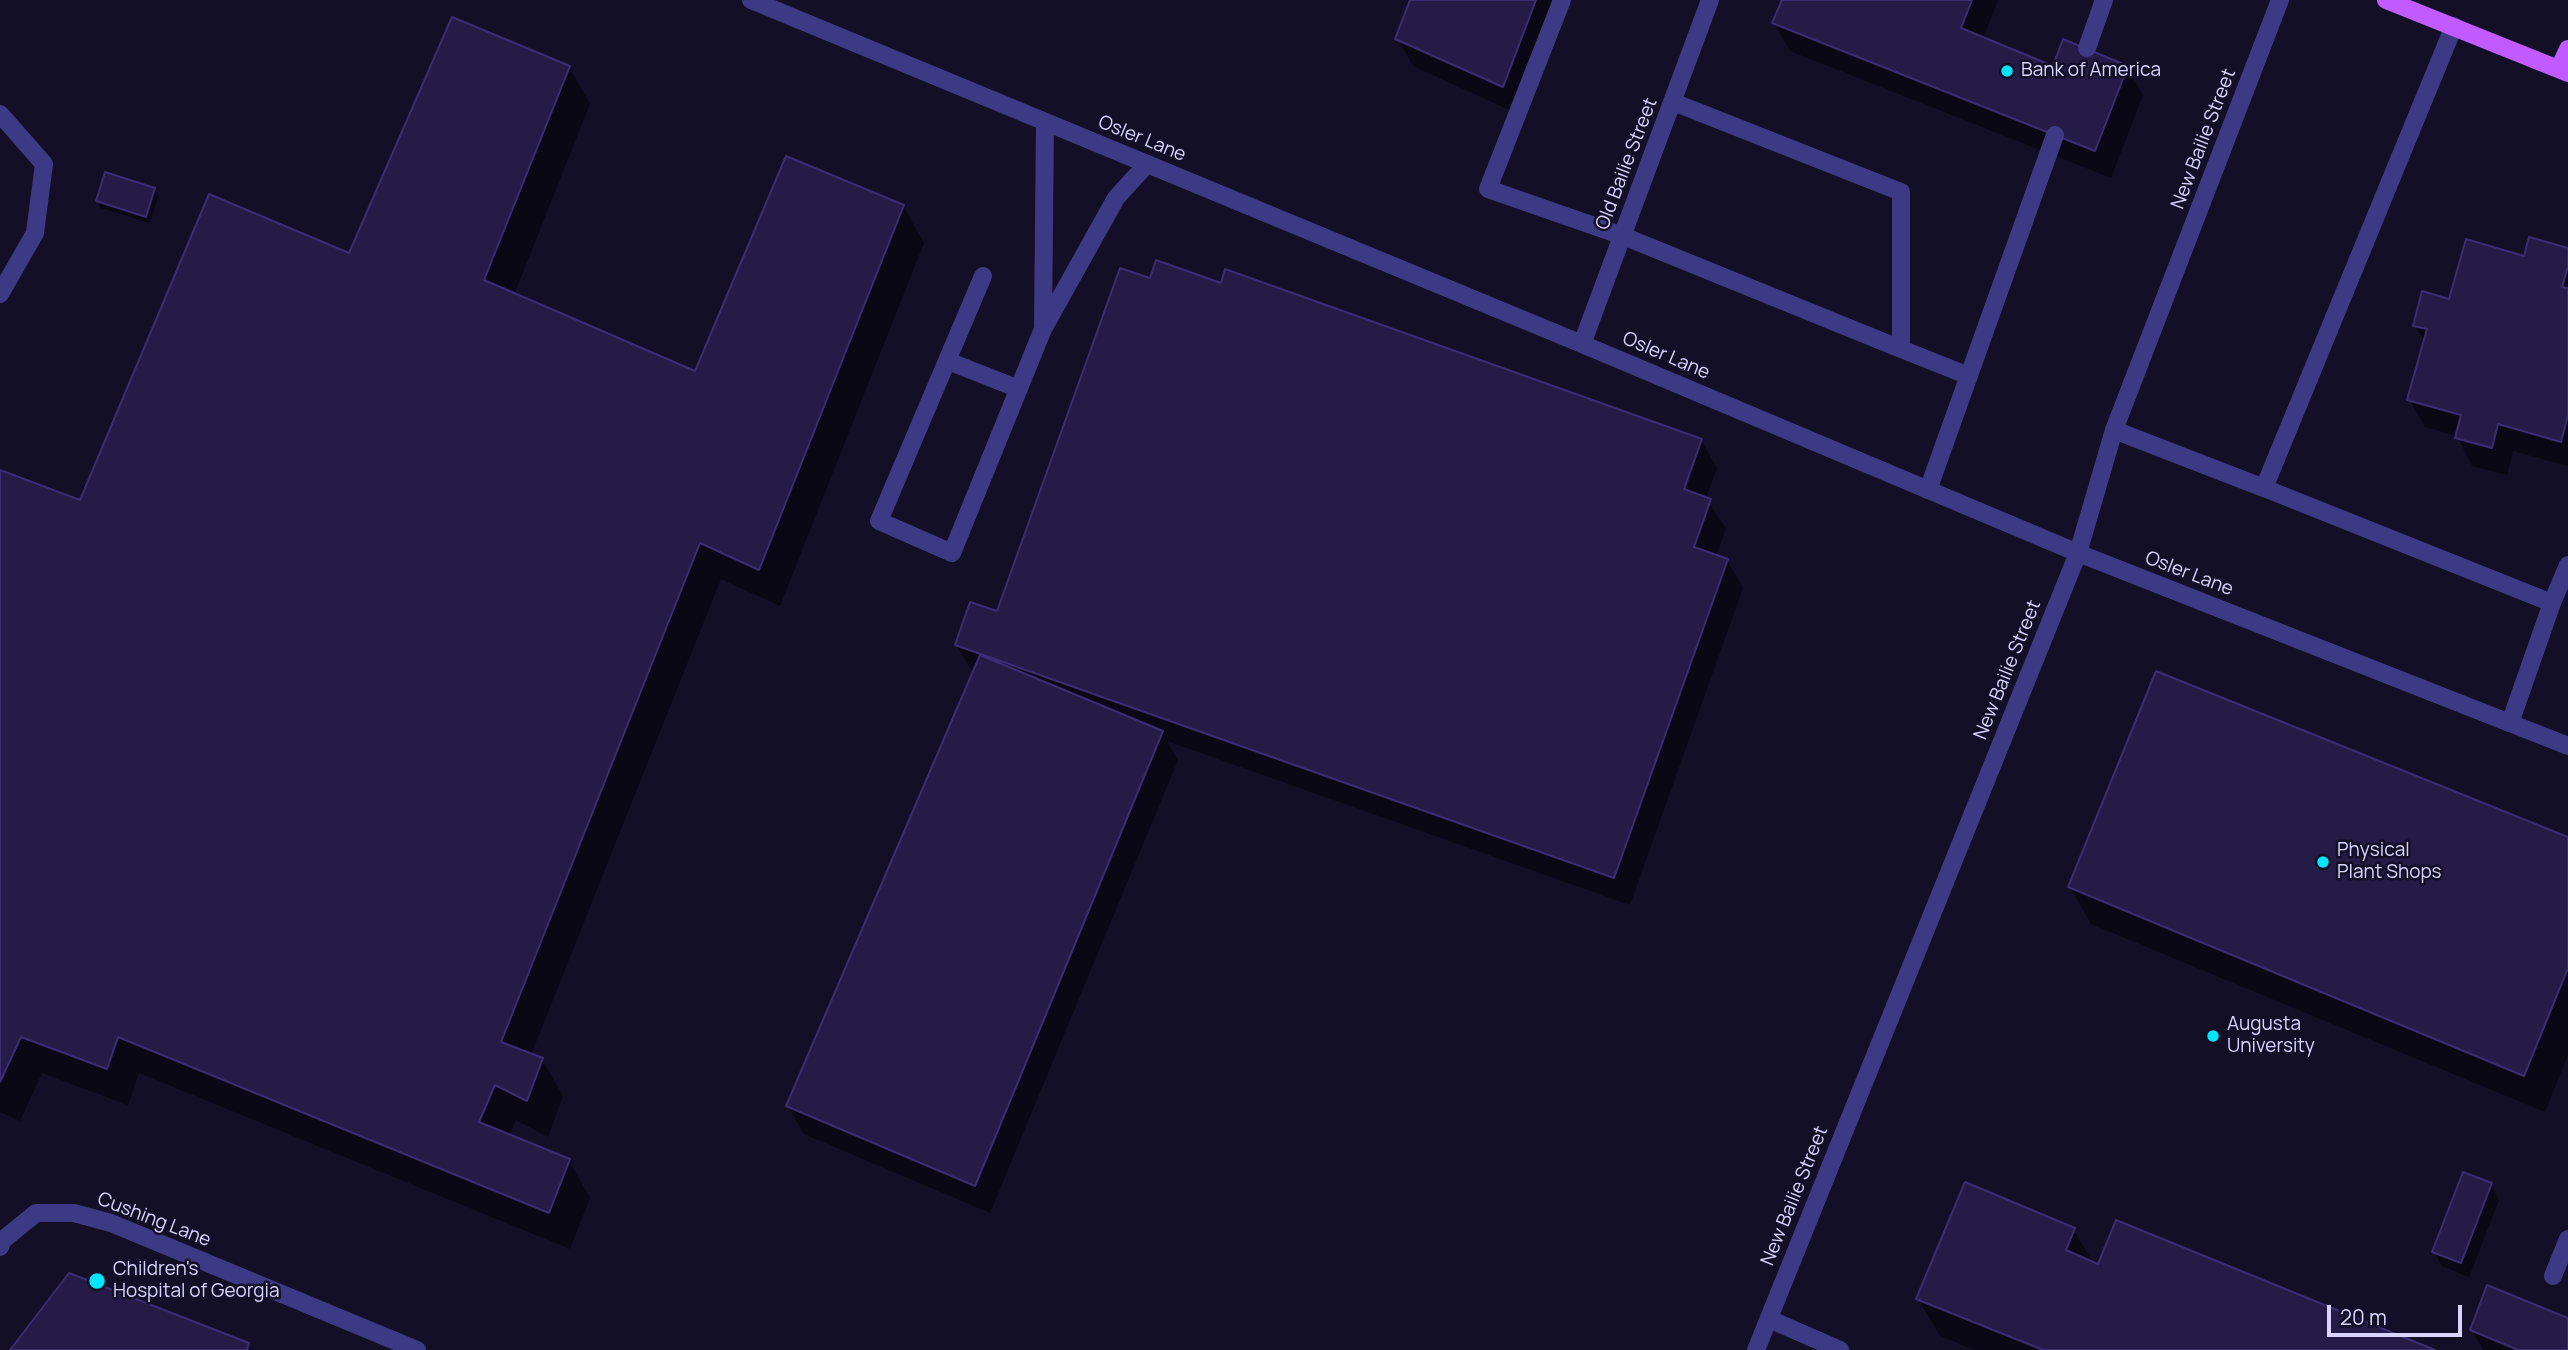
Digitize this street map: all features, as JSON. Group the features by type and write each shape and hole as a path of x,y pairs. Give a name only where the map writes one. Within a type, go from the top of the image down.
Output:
{"main road":[{"path":"2386,0 2564,71 2568,49"}],"street":[{"name":"Osler Lane","path":"751,0 1582,344 2078,553 2568,746"},
{"path":"1562,0 1488,189 1623,236 1969,376"},
{"name":"Old Bailie Street","path":"1582,344 1710,0"},
{"path":"2087,48 2104,0"},
{"name":"New Bailie Street","path":"1756,1350 2078,553 2114,430 2280,0"},
{"path":"2264,488 2454,26"},
{"path":"1673,102 1901,192 1901,349"},
{"path":"0,114 44,164 35,233 0,294"},
{"path":"1043,329 1045,122"},
{"path":"1928,490 2055,135"},
{"path":"983,276 879,521 952,553 1043,329 1116,198 1147,164"},
{"path":"948,361 1018,389"},
{"path":"2114,430 2552,603"},
{"path":"2510,723 2568,565"},
{"name":"Cushing Lane","path":"0,1247 3,1240 36,1213 74,1213 111,1223 417,1350"},
{"path":"2553,1276 2568,1239"},
{"path":"1769,1319 1840,1350"}],"building":[{"path":"1410,0 1536,0 1503,87 1395,39"},
{"name":"Bank of America","path":"1782,0 1972,0 1961,28 2053,66 2063,39 2128,66 2095,151 1772,23"},
{"path":"452,17 570,66 484,280 695,371 786,156 904,205 759,570 700,543 501,1042 543,1058 527,1101 495,1085 479,1122 570,1159 549,1213 118,1037 107,1069 21,1037 0,1082 0,470 80,500 209,194 349,253"},
{"path":"105,172 155,188 146,217 96,201"},
{"path":"2529,237 2568,248 2568,267 2562,287 2568,288 2568,415 2561,442 2498,424 2492,448 2455,438 2461,415 2407,400 2427,329 2413,326 2422,291 2449,299 2466,239 2524,256"},
{"path":"1156,260 1221,283 1225,269 1702,439 1684,489 1711,499 1694,547 1728,559 1614,878 955,645 970,602 997,611 1120,268 1150,278"},
{"path":"980,655 1163,731 975,1186 786,1106"},
{"name":"Physical Plant Shops","path":"2156,671 2568,837 2568,968 2524,1076 2068,887"},
{"path":"2463,1172 2492,1183 2461,1263 2432,1252"},
{"path":"1965,1182 2075,1228 2066,1250 2098,1264 2116,1220 2435,1350 2043,1350 1916,1299"},
{"path":"69,1273 249,1343 247,1350 10,1350"},
{"path":"2487,1285 2568,1318 2568,1350 2518,1350 2470,1330"}],"place":[{"name":"Bank of America","path":"2007,71"},
{"name":"Physical Plant Shops","path":"2323,862"},
{"name":"Augusta University","path":"2213,1036"},
{"name":"Children's Hospital of Georgia","path":"97,1281"}]}
